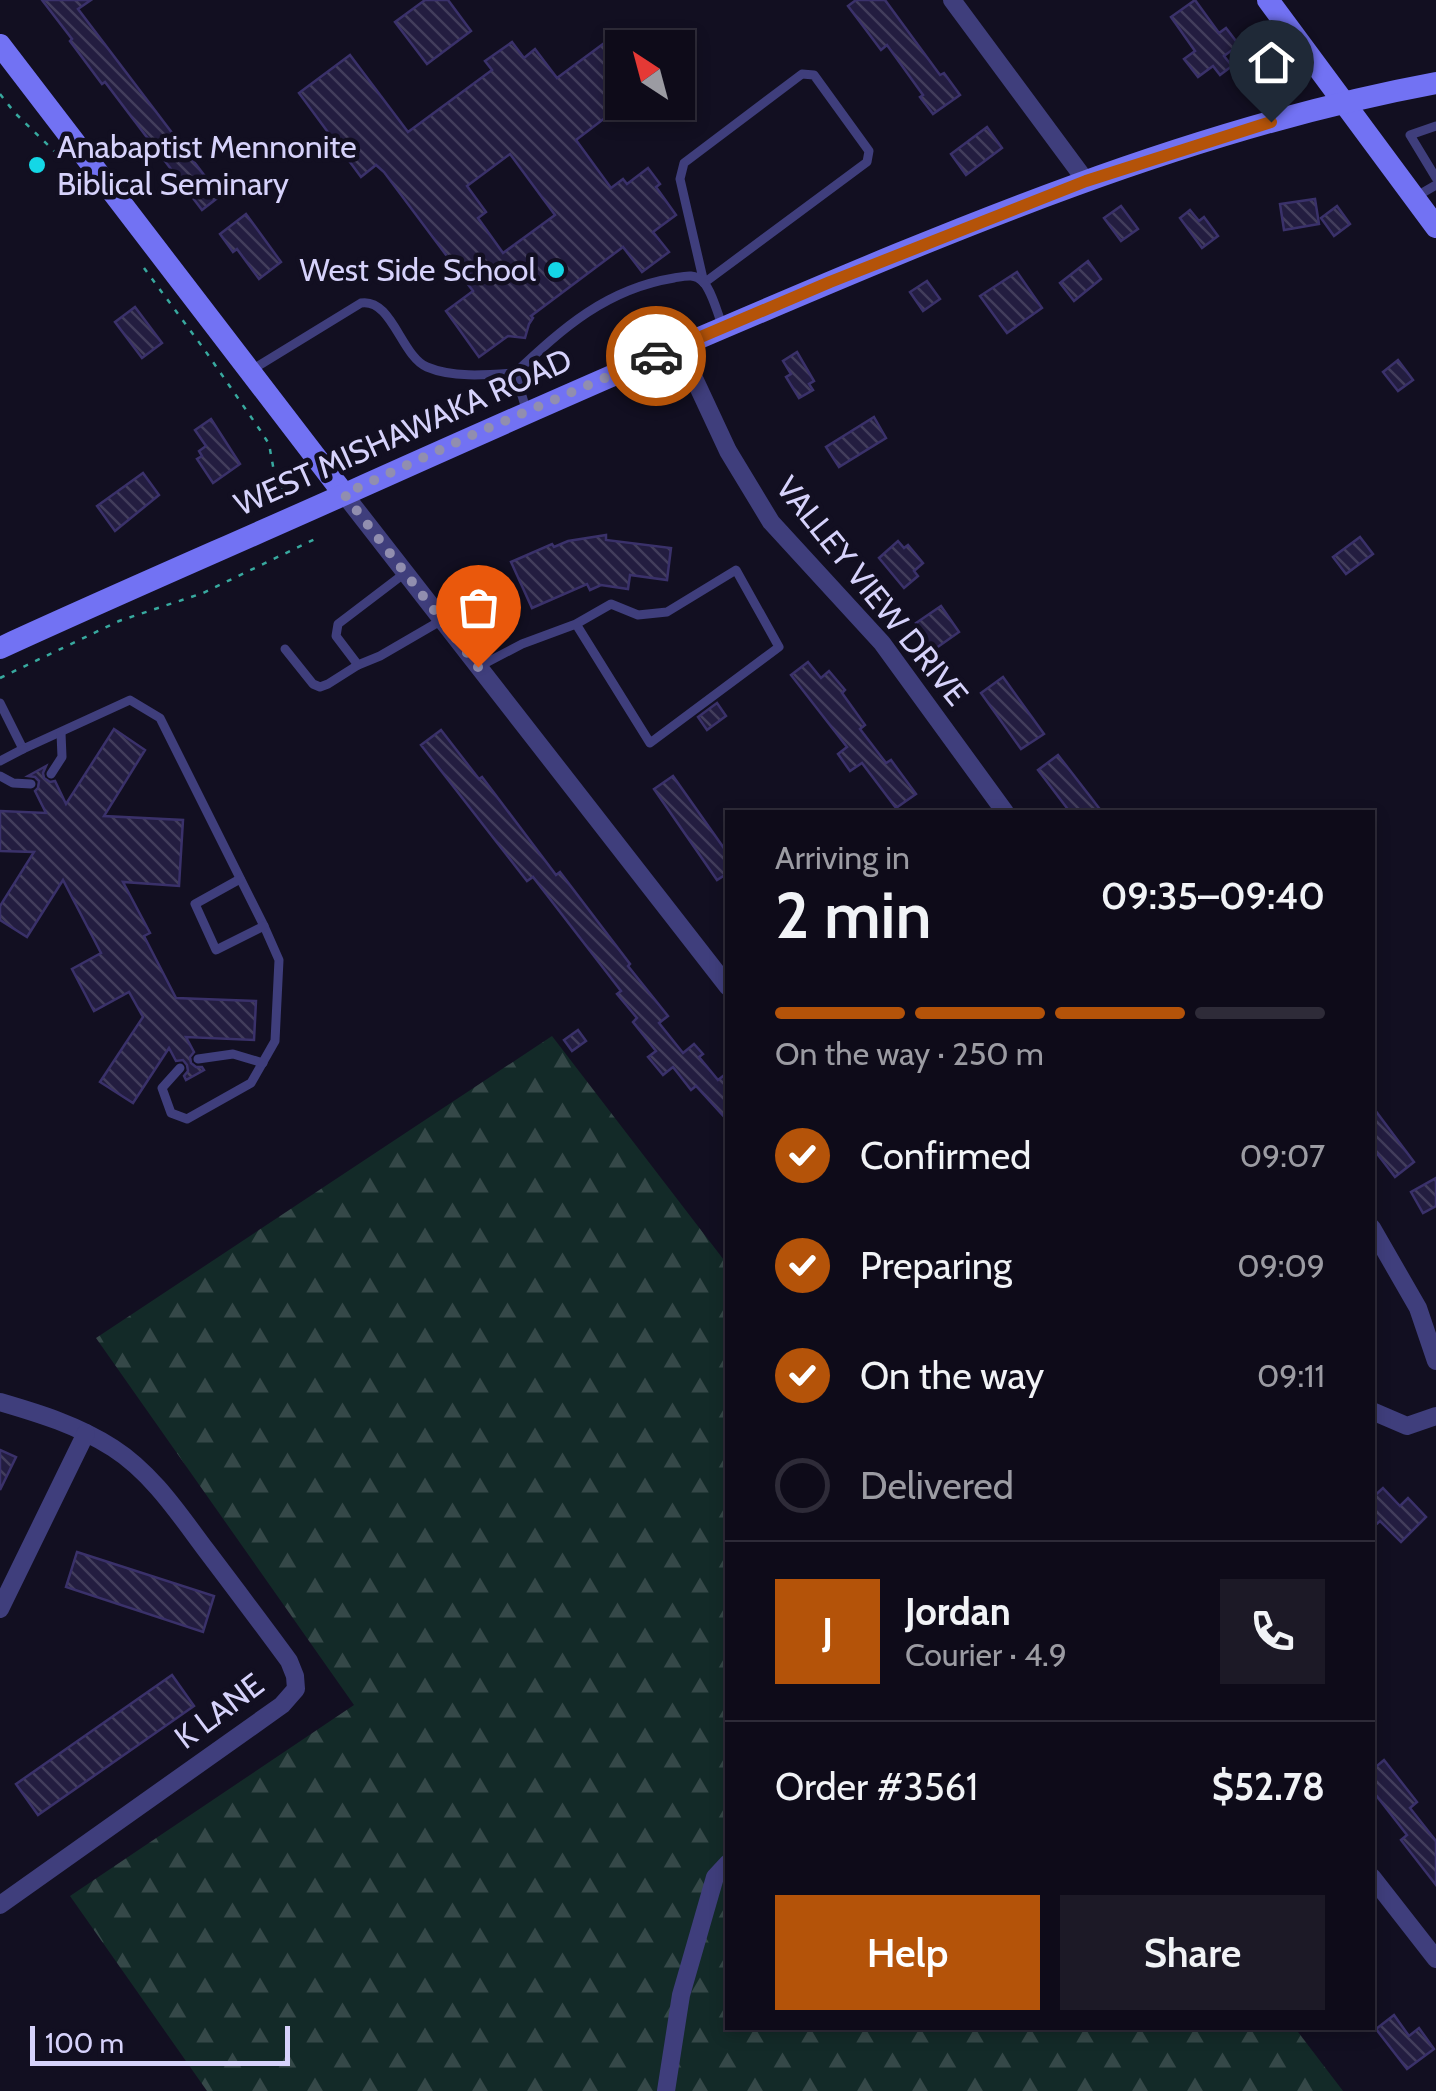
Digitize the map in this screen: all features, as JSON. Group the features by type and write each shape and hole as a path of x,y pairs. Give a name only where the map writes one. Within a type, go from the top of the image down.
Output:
{"main road":[{"path":"1268,0 1436,227"},
{"path":"3,55 344,494"},
{"name":"WEST MISHAWAKA ROAD","path":"0,648 679,346 1086,181 1253,128 1436,83"}],"street":[{"path":"952,0 1086,181"},
{"name":"VALLEY VIEW DRIVE","path":"679,346 728,451 771,522 882,643 1004,810"},
{"path":"344,494 725,983"},
{"path":"1375,1233 1418,1308 1436,1361"},
{"path":"0,1402 58,1419 86,1433 0,1608"},
{"path":"1375,1412 1407,1426 1436,1416"},
{"name":"K LANE","path":"0,1905 282,1705 296,1688 289,1661 181,1516 150,1479 116,1450 86,1433"},
{"path":"666,2091 681,1995 714,1876 725,1866"},
{"path":"1375,1881 1436,1959"}],"lane":[{"path":"704,283 867,162 869,151 814,74 802,74 684,163 680,180 704,283 723,328"},
{"path":"1414,198 1436,182 1410,135 1436,126"},
{"path":"250,371 361,303 370,302 381,308 423,366 455,373 515,373 560,331 607,300 645,282 690,275 704,283"},
{"path":"515,373 527,412"},
{"path":"478,667 612,604 638,615 667,612 736,570 780,648 650,742 576,624"},
{"path":"358,665 336,636 338,624 405,573"},
{"path":"284,648 313,684 320,687 442,620"},
{"path":"0,761 130,700 160,718 279,960 275,1041 251,1082 187,1118 171,1113 162,1088 180,1068"},
{"path":"0,703 23,749"},
{"path":"51,774 62,757 62,733"},
{"path":"0,776 13,783 31,784"},
{"path":"240,879 194,904 216,950 264,926"},
{"path":"198,1060 233,1054 262,1063"}],"path":[{"path":"0,94 56,153"},
{"path":"140,264 269,444 275,477 284,490"},
{"path":"0,678 120,620 203,593 315,539"}],"green space":[{"path":"552,1036 725,1261 725,2030 1297,2030 1343,2091 207,2091 70,1896 354,1705 96,1338"}],"building":[{"path":"42,0 91,0 78,9 220,196 202,210 105,82 102,84"},
{"path":"425,0 448,0 471,31 427,64 395,22"},
{"path":"856,0 885,0 940,75 944,73 960,95 933,114 887,45 881,50 848,6"},
{"path":"1195,0 1219,33 1226,28 1239,45 1224,56 1232,66 1220,75 1213,66 1198,77 1184,59 1195,51 1171,17"},
{"path":"512,42 524,58 535,49 557,78 605,42 605,118 576,140 611,188 623,179 627,184 648,168 676,215 653,232 669,252 642,272 623,247 531,316 525,338 508,336 479,357 446,311 473,291 384,172 376,165 361,177 299,93 350,55 408,132 492,70 485,61","holes":["510,154 555,215 503,253 478,218 486,212 467,186"]},
{"path":"987,127 1002,148 966,175 951,154"},
{"path":"1315,199 1319,224 1284,230 1280,204"},
{"path":"1121,206 1138,229 1121,241 1104,218"},
{"path":"1337,206 1350,224 1334,236 1321,218"},
{"path":"1190,210 1199,221 1204,217 1218,236 1202,248 1180,218"},
{"path":"246,214 281,262 259,279 237,249 233,252 220,234"},
{"path":"1088,261 1101,279 1074,301 1060,283"},
{"path":"1017,272 1042,308 1007,333 980,296"},
{"path":"927,281 940,299 923,311 910,292"},
{"path":"135,307 162,343 142,358 115,322"},
{"path":"797,352 814,381 809,384 813,390 799,398 786,377 791,374 783,361"},
{"path":"1398,360 1413,380 1398,391 1383,372"},
{"path":"874,417 886,438 839,467 826,447"},
{"path":"211,419 240,464 213,483 197,459 206,446 195,430"},
{"path":"143,473 159,495 115,531 97,506"},
{"path":"606,535 606,540 671,548 667,580 630,575 628,589 601,585 590,590 587,584 532,608 511,562 552,544 554,547"},
{"path":"1360,537 1373,554 1346,574 1333,557"},
{"path":"898,541 904,548 908,545 923,563 914,571 918,576 904,588 879,558"},
{"path":"941,606 959,632 932,651 916,623"},
{"path":"808,662 821,678 829,671 845,690 842,693 865,725 860,729 886,763 891,760 916,794 896,808 862,763 850,771 838,754 847,747 791,675"},
{"path":"1003,677 1044,734 1021,749 981,693"},
{"path":"717,703 726,716 707,730 698,717"},
{"path":"114,729 145,750 104,816 183,820 179,886 123,882 150,933 144,936 176,998 256,1001 254,1040 186,1037 194,1052 191,1063 204,1070 186,1080 187,1065 183,1060 176,1061 169,1048 133,1103 100,1082 143,1017 129,992 94,1011 72,969 101,953 63,880 27,937 0,920 0,906 34,852 0,851 0,811 46,813 35,791 39,781 28,776 46,766 44,778 55,781 66,804"},
{"path":"441,730 556,875 560,872 668,1016 659,1023 683,1053 694,1044 703,1054 699,1057 718,1080 725,1074 725,1118 696,1086 691,1090 673,1067 663,1075 648,1057 656,1051 633,1022 637,1018 617,994 621,991 533,877 527,881 421,745"},
{"path":"1058,755 1100,810 1068,810 1038,770"},
{"path":"673,776 725,850 725,875 717,880 654,789"},
{"path":"578,1030 586,1041 572,1051 564,1040"},
{"path":"1375,1110 1414,1162 1395,1177 1375,1151"},
{"path":"1436,1178 1436,1206 1423,1213 1411,1192"},
{"path":"0,1450 16,1457 0,1490"},
{"path":"1383,1488 1400,1506 1408,1498 1426,1517 1401,1542 1380,1521 1375,1525 1375,1495"},
{"path":"77,1552 214,1596 203,1632 66,1587"},
{"path":"172,1675 194,1706 38,1815 16,1784"},
{"path":"1384,1760 1417,1802 1410,1808 1436,1841 1436,1885 1401,1840 1407,1835 1375,1794 1375,1768"},
{"path":"1394,2015 1409,2036 1419,2028 1434,2049 1407,2069 1376,2029"}],"way so far":[{"path":"478,667 344,494 656,356"}],"place":[{"name":"Anabaptist Mennonite Biblical Seminary","path":"37,165"},
{"name":"West Side School","path":"556,270"}],"route":[{"path":"656,356 988,218 1086,181 1271,122"}]}
